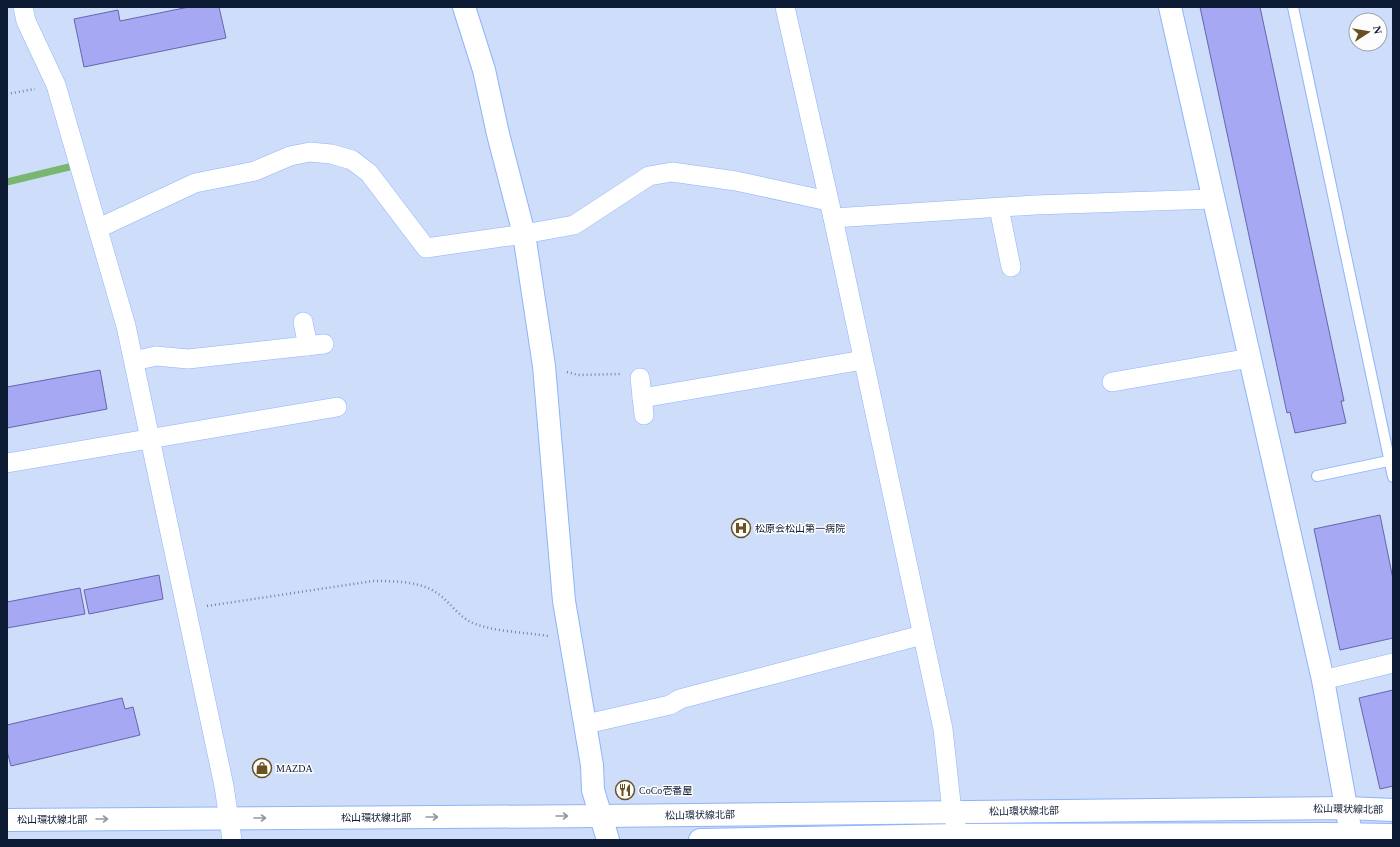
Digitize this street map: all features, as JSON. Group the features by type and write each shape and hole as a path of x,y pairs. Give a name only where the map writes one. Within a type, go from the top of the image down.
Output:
{"street":[{"path":"23,7 26,21 56,85 99,228 126,326 224,786 232,840"},
{"path":"464,7 484,70 498,134 524,234 544,366 558,539 570,639 586,724 592,765 593,790 608,840"},
{"path":"785,7 943,729 952,812 960,838"},
{"path":"1170,7 1323,680 1352,837"},
{"path":"99,228 195,183 255,171 290,156 310,152 331,154 352,160 369,173 426,248 524,234 574,225 649,176 672,172 736,181 830,209 999,208 1213,199"},
{"path":"999,208 1011,267"},
{"path":"134,361 156,356 188,359 316,345 303,322"},
{"path":"1112,382 1250,358"},
{"path":"634,375 643,406 863,360"},
{"path":"7,463 151,440 337,407"},
{"path":"586,724 670,705 680,698 922,635"},
{"path":"1323,680 1393,663"},
{"name":"松山環状線北部","path":"7,820 601,816 1347,808 1393,810"},
{"path":"700,840 1352,837 1393,835"}],"lane":[{"path":"1293,7 1391,460 1393,477"},
{"path":"1317,476 1391,460"}],"path":[{"path":"7,94 56,85"},
{"path":"544,366 578,375 634,375"},
{"path":"186,609 374,582 411,583 428,588 441,596 456,611 470,621 488,627 570,639"}],"building":[{"path":"189,7 219,7 226,38 84,67 74,19 118,10 120,21"},
{"path":"1200,7 1260,7 1344,401 1341,401 1346,423 1295,433 1290,412 1287,413"},
{"path":"100,370 107,409 7,428 7,387"},
{"path":"1380,515 1393,579 1393,638 1340,650 1314,529"},
{"path":"159,575 163,599 89,614 84,590"},
{"path":"80,588 85,614 7,628 7,602"},
{"path":"1393,690 1393,786 1380,789 1359,698"},
{"path":"122,698 125,709 133,707 140,735 11,766 7,751 7,725"}],"waterway":[{"path":"7,182 69,167"}],"place":[{"name":"松原会松山第一病院","path":"741,528"},
{"name":"MAZDA","path":"262,768"},
{"name":"CoCo壱番屋","path":"625,790"}]}
